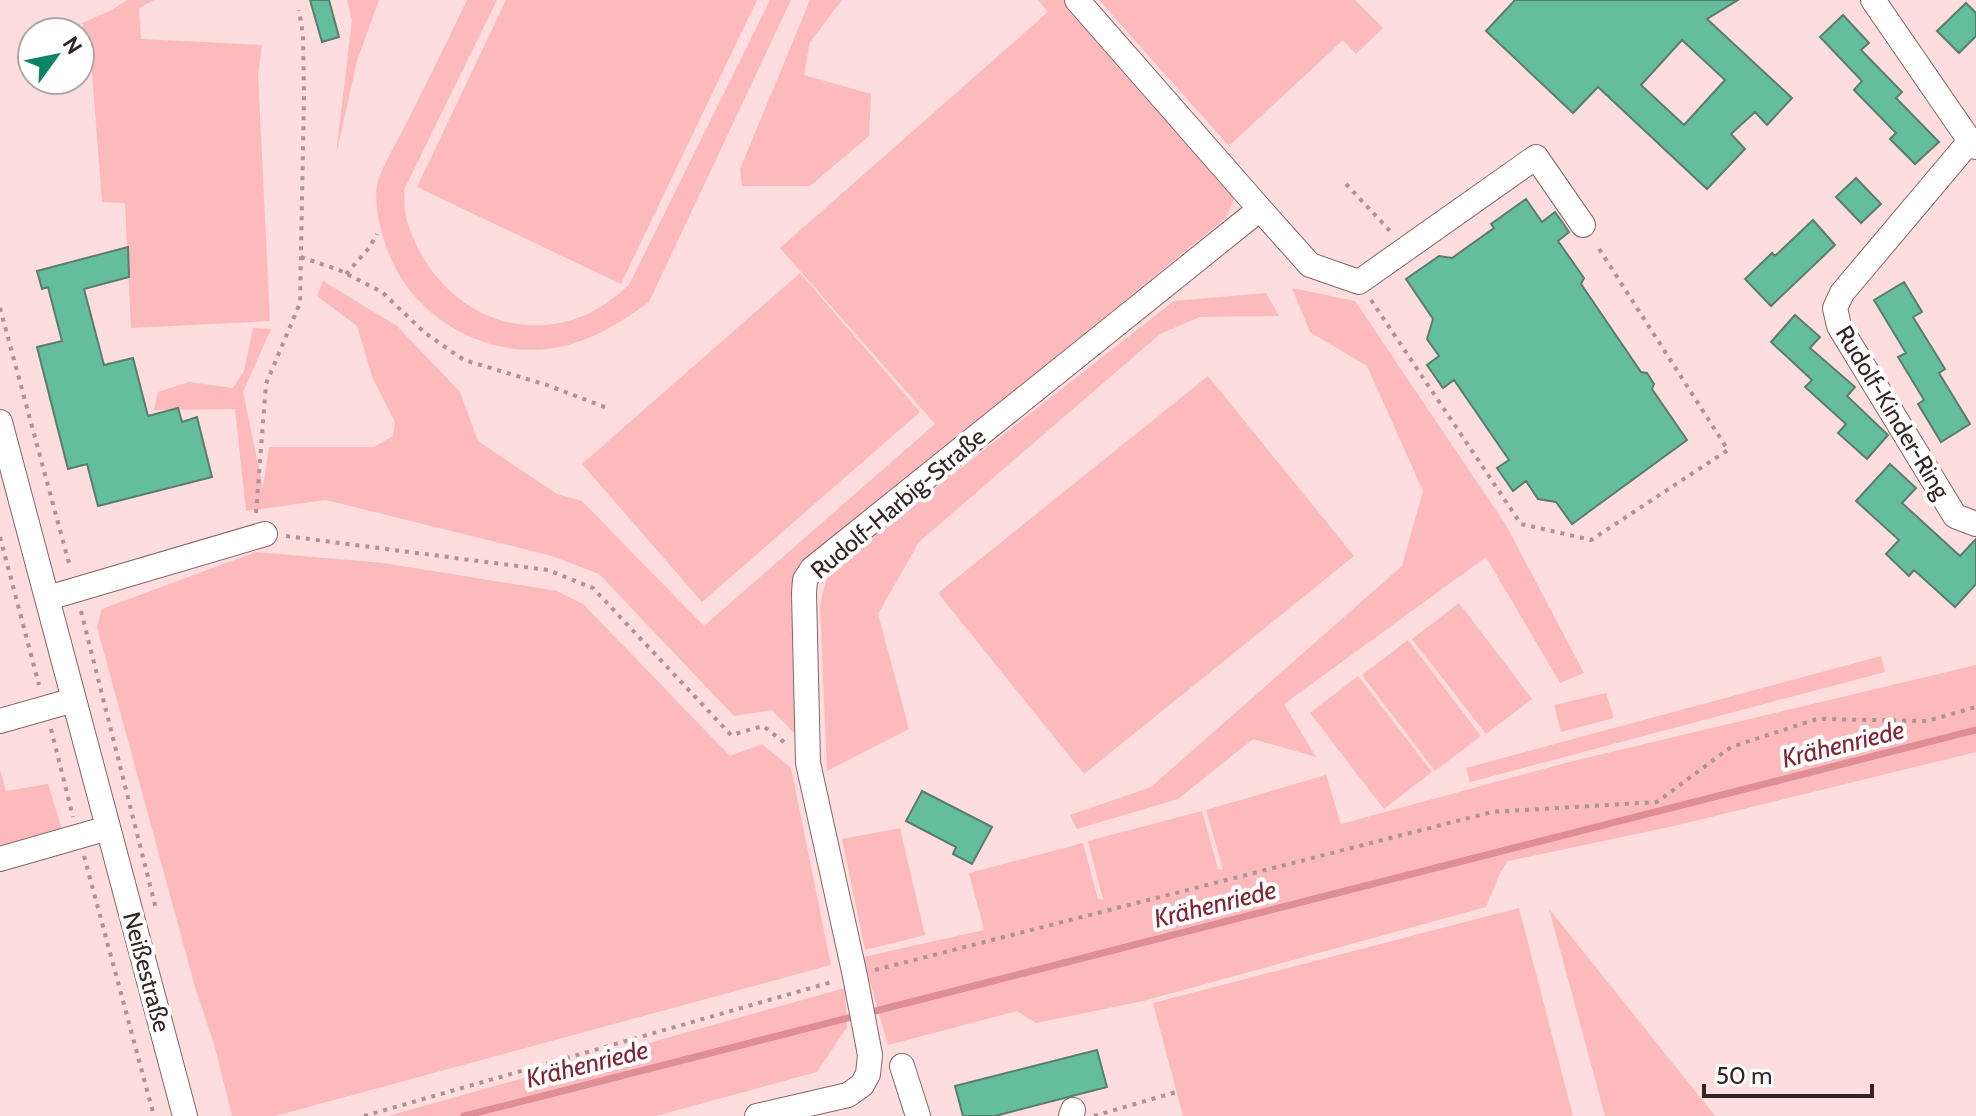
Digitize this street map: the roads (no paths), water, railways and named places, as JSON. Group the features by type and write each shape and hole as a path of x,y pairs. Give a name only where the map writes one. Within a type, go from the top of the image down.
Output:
{"street":[{"path":"1077,0 1310,265 1359,282 1536,157 1583,225"},
{"path":"1873,0 1973,144"},
{"name":"Rudolf-Kinder-Ring","path":"1973,144 1842,293 1835,308 1839,326 1955,516 1976,524"},
{"name":"Rudolf-Harbig-Straße","path":"757,1116 848,1095 862,1085 868,1074 870,1055 808,763 805,580 812,569 1260,209"},
{"name":"Neißestraße","path":"0,425 185,1116"},
{"path":"48,598 259,535"},
{"path":"0,721 74,700"},
{"path":"0,859 108,828"},
{"path":"902,1066 918,1116"}],"waterway":[{"name":"Krähenriede","path":"464,1116 1976,730"}]}
